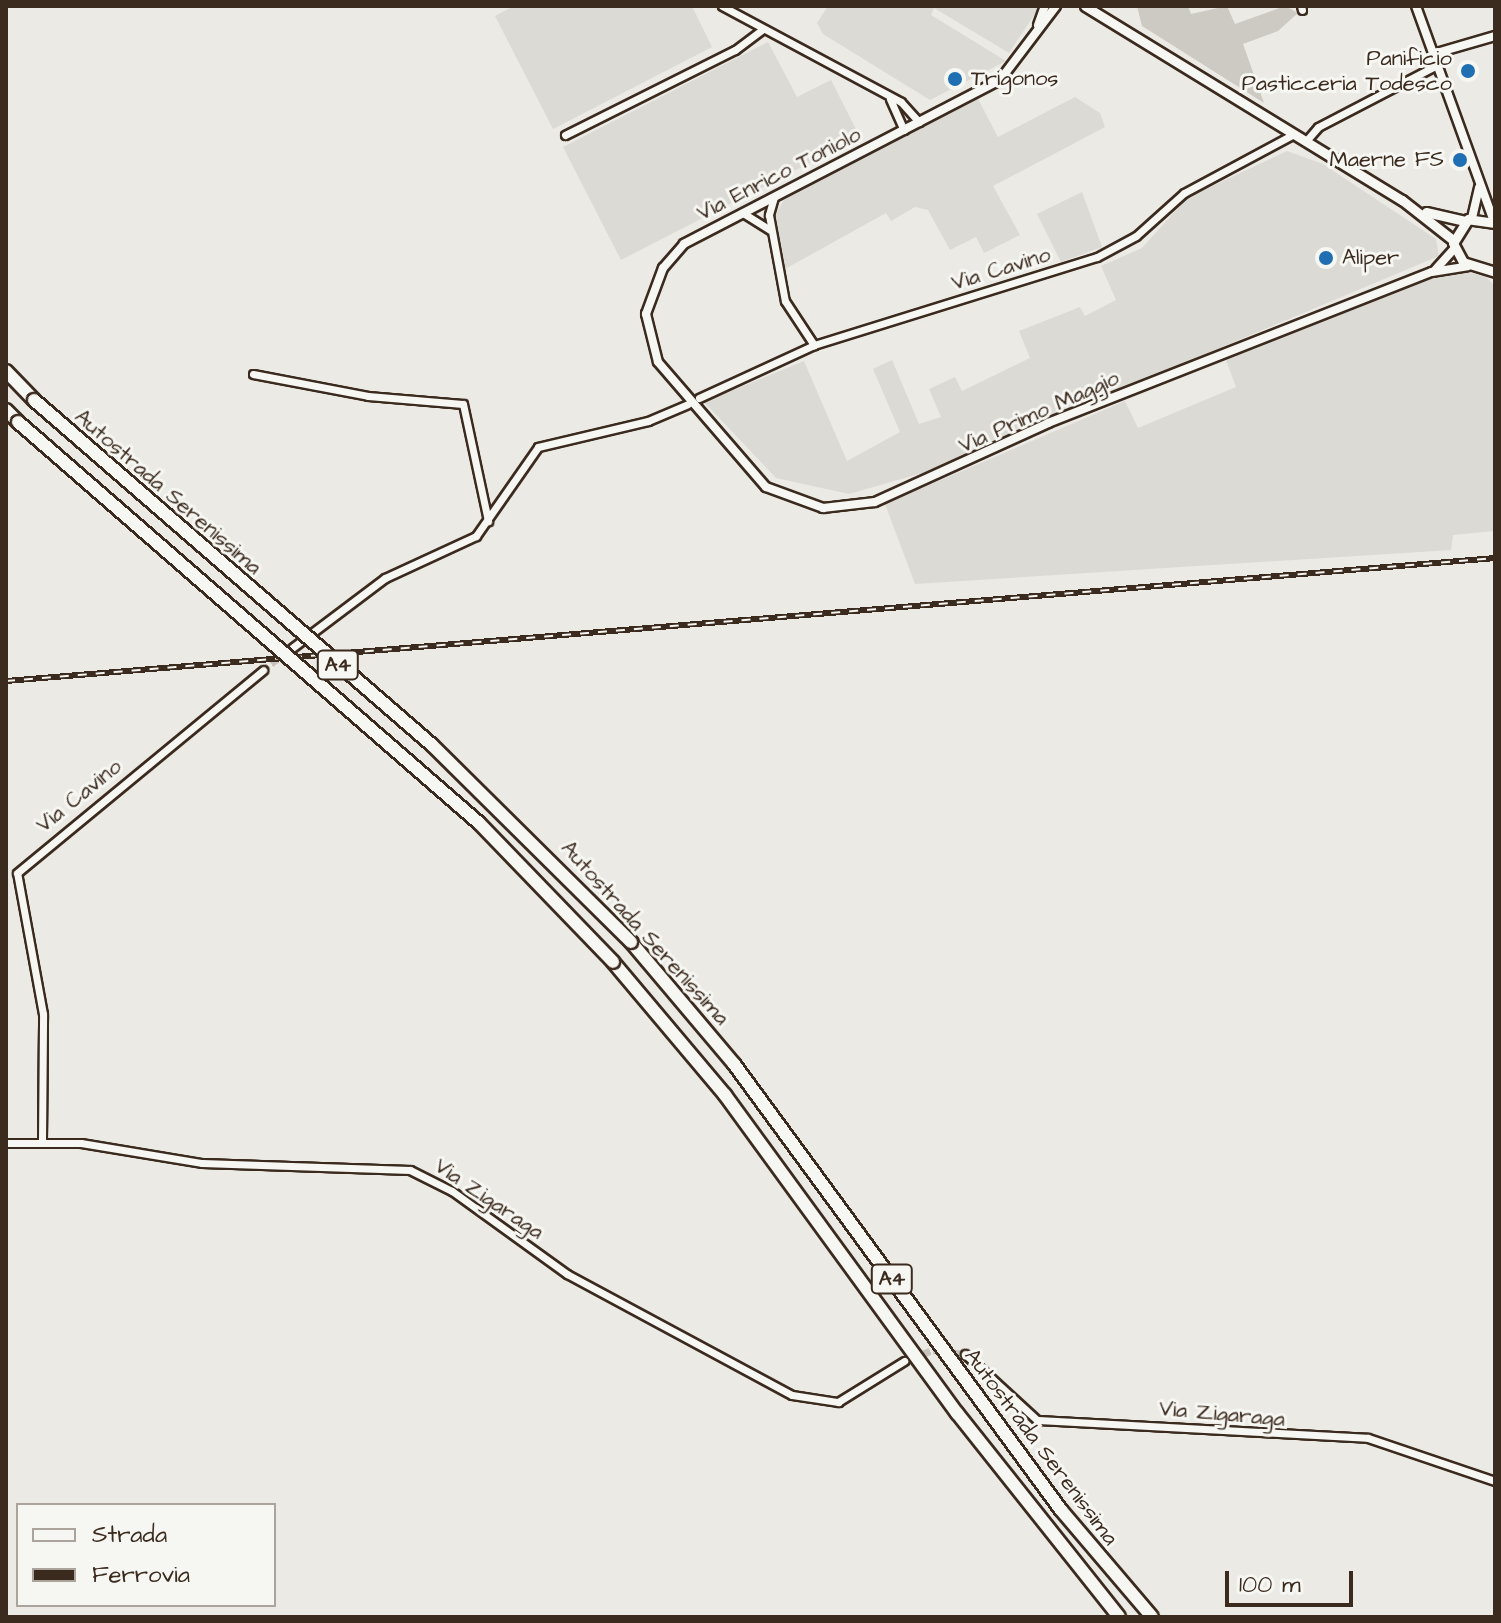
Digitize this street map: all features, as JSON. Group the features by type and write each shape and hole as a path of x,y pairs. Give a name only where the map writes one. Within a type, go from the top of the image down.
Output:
{"highway":[{"name":"Autostrada Serenissima","path":"6,371 34,400 432,745 631,942 734,1064 1061,1510 1152,1617"},
{"name":"Autostrada Serenissima","path":"6,410 479,823 613,962 725,1095 957,1413 1119,1617"}],"main road":[{"path":"1085,6 1402,200 1454,244 1474,266 1495,272"},
{"path":"1402,200 1468,219 1494,222"},
{"path":"1454,244 1468,219"},
{"path":"1474,266 1495,261"}],"street":[{"path":"722,6 886,94 919,122"},
{"name":"Via Enrico Toniolo","path":"688,404 652,348 650,297 684,244 1000,80 1051,8 1065,6"},
{"path":"1416,6 1494,222"},
{"path":"565,135 735,50 763,29"},
{"path":"1433,54 1495,36"},
{"path":"1306,141 1318,127 1437,65"},
{"path":"886,94 904,130"},
{"name":"Via Cavino","path":"699,398 814,345 1097,257 1136,236 1184,193 1294,134"},
{"path":"1468,219 1480,204 1477,179"},
{"path":"774,197 771,232 785,301 814,345"},
{"path":"743,213 771,232"},
{"name":"Via Primo Maggio","path":"1432,272 1454,244"},
{"name":"Via Primo Maggio","path":"688,404 766,487 806,506 847,508 1432,272 1474,266"},
{"path":"253,374 368,396 463,404 488,521"},
{"path":"292,648 385,578 452,552 488,521 538,447 648,421 688,404"},
{"name":"Via Cavino","path":"42,1139 43,1014 17,873 263,670"},
{"name":"Via Zigaraga","path":"6,1143 42,1139 202,1163 410,1170 452,1191 588,1287 802,1399 838,1402 904,1361"},
{"name":"Via Zigaraga","path":"965,1354 1037,1420 1368,1438 1495,1481"}],"shaded area":[{"path":"514,6 692,6 712,47 553,129 495,16"},
{"path":"828,6 1040,6 1009,53 934,8 931,15 1006,61 930,100 823,34 817,23"},
{"path":"1137,6 1188,6 1191,14 1227,6 1235,24 1285,6 1298,13 1278,31 1243,44 1264,103 1142,26"},
{"path":"768,42 797,97 831,80 860,137 621,260 563,147"},
{"path":"1075,97 1100,113 1105,127 993,186 1020,235 984,253 976,237 950,250 928,210 915,207 891,221 886,213 785,269 775,215 785,198 978,99 998,137"},
{"path":"1287,151 1323,164 1436,239 1439,256 922,473 849,494 776,478 704,402 804,361 847,461 900,432 873,369 892,360 919,424 941,417 929,389 955,377 962,391 1030,358 1019,331 1080,307 1085,316 1116,300 1101,266 1142,248 1187,198"},
{"path":"1082,192 1102,247 1061,262 1037,214"},
{"path":"1453,270 1485,276 1495,286 1495,531 1453,535 1451,550 915,584 885,504 1125,401 1138,428 1236,387 1226,360"}],"tunnel":[{"path":"263,670 286,652"},
{"path":"904,1361 933,1350 965,1354"}],"railway":[{"path":"6,681 1495,558"}],"place":[{"name":"Panificio Pasticceria Todesco","path":"1468,71"},
{"name":"Trigonos","path":"955,79"},
{"name":"Maerne FS","path":"1460,160"},
{"name":"Aliper","path":"1326,258"}]}
